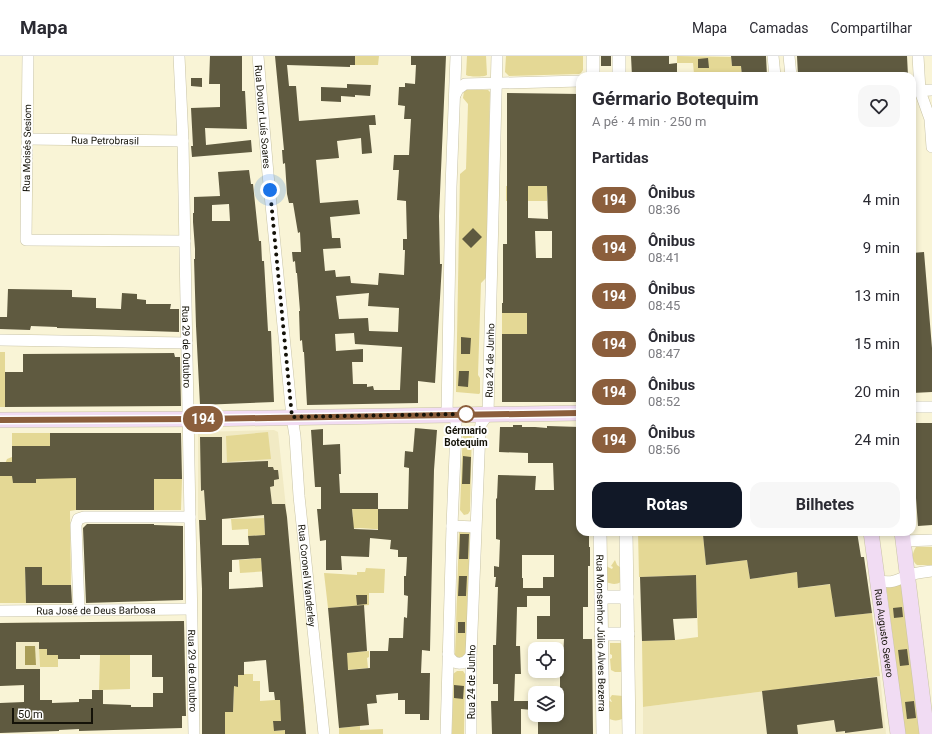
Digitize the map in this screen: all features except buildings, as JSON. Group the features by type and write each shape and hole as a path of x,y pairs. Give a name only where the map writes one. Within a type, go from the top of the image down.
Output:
{"main road":[{"path":"0,420 576,413"},
{"name":"Rua Augusto Severo","path":"872,536 898,734"},
{"path":"903,536 927,734"}],"street":[{"name":"Rua Moisés Sesiom","path":"28,56 26,240 185,241"},
{"name":"Rua 29 de Outubro","path":"179,56 183,141 194,734"},
{"name":"Rua Doutor Luís Soares","path":"258,56 292,417"},
{"path":"446,734 456,430 451,415 451,187 456,56"},
{"name":"Rua 24 de Junho","path":"471,734 471,656 480,430 481,424 488,414 497,56"},
{"path":"593,56 593,72"},
{"path":"619,56 619,72"},
{"path":"773,56 775,72"},
{"path":"789,56 791,72"},
{"path":"918,56 916,91 931,117 932,147"},
{"path":"455,95 458,89 465,84 576,81"},
{"path":"916,91 932,90"},
{"name":"Rua Petrobrasil","path":"27,139 183,141"},
{"path":"0,340 187,344"},
{"path":"916,407 932,407"},
{"name":"Rua Coronel Wanderley","path":"292,417 324,734"},
{"path":"78,610 76,525 78,519 84,517 190,517"},
{"path":"452,526 475,527"},
{"name":"Rua Monsenhor Júlio Alves Bezerra","path":"600,536 603,734"},
{"path":"626,536 630,734"},
{"path":"903,536 932,540"},
{"path":"877,580 888,582 897,581 908,576 932,571"},
{"path":"601,597 627,597"},
{"name":"Rua José de Deus Barbosa","path":"0,611 191,609"},
{"path":"601,634 628,634"},
{"path":"448,654 452,661 457,663 465,662 471,656"},
{"path":"448,675 452,670 460,668 467,670 471,676"}],"shaded area":[{"path":"355,56 379,56 378,65 355,65"},
{"path":"467,56 486,56 487,75 466,75"},
{"path":"506,56 583,56 583,70 582,72 576,72 576,74 509,76 505,72"},
{"path":"677,56 731,57 732,66 741,65 742,72 694,72 693,63 677,63"},
{"path":"465,90 488,90 490,92 486,278 481,283 478,375 480,378 479,394 456,392 460,174 466,169 468,104 463,98"},
{"path":"506,186 547,186 547,201 506,201"},
{"path":"502,313 527,313 527,334 502,334"},
{"path":"0,352 5,352 5,407 0,407"},
{"path":"463,426 472,427 470,511 468,514 464,515 460,510"},
{"path":"274,430 278,432 287,517 198,520 198,432","holes":["224,475 205,490 201,491 201,476"]},
{"path":"268,432 271,459 227,462 226,436"},
{"path":"12,433 50,433 50,478 76,478 76,510 70,511 71,585 42,585 42,567 25,567 26,603 0,603 0,476 7,459 12,457 13,483 36,483 36,446 12,446"},
{"path":"154,479 182,479 181,510 154,510"},
{"path":"352,509 378,509 378,522 393,523 393,509 403,509 401,531 360,528 345,529 345,517 353,517"},
{"path":"264,518 265,535 248,536 248,529 232,530 231,519"},
{"path":"459,532 470,532 466,656 457,658 455,655"},
{"path":"638,536 703,536 706,565 747,560 750,579 797,572 799,588 841,583 832,597 835,617 872,613 880,676 643,707 642,641 675,640 698,637 696,575 639,577"},
{"path":"916,547 932,547 932,565 917,565 915,563 913,556"},
{"path":"261,558 262,567 269,567 269,571 240,573 239,560"},
{"path":"615,560 617,565 624,570 621,582 617,584 606,582 604,565 612,569 613,567 611,566"},
{"path":"366,568 385,569 384,593 369,593 369,605 328,608 324,573 357,575 357,572 365,572"},
{"path":"901,583 920,734 905,734 886,584"},
{"path":"39,622 40,685 0,686 0,623"},
{"path":"610,643 623,644 623,672 615,672 611,670 610,659 612,658 612,655 610,654"},
{"path":"25,646 35,646 36,665 25,665"},
{"path":"39,649 47,649 47,655 58,655 58,667 40,667"},
{"path":"369,651 369,657 367,658 368,668 334,671 332,654"},
{"path":"100,655 130,655 130,689 99,690"},
{"path":"457,671 463,671 465,674 464,734 452,734 453,674"},
{"path":"253,674 253,681 260,681 260,701 303,698 304,708 281,711 281,721 273,722 275,731 285,730 285,734 225,734 225,712 233,712 234,686 238,686 238,675"},
{"path":"880,676 886,734 643,734 643,707"},
{"path":"612,695 623,696 622,719 620,720 608,718 610,710 607,700 612,702 610,698"},
{"path":"360,726 360,730 383,729 383,734 339,734 339,728"}],"bus line":[{"name":"194","path":"0,420 200,419 576,413"}],"place":[{"name":"Gérmario Botequim","path":"466,414"}],"route":[{"path":"270,190 292,417 466,414"}]}
